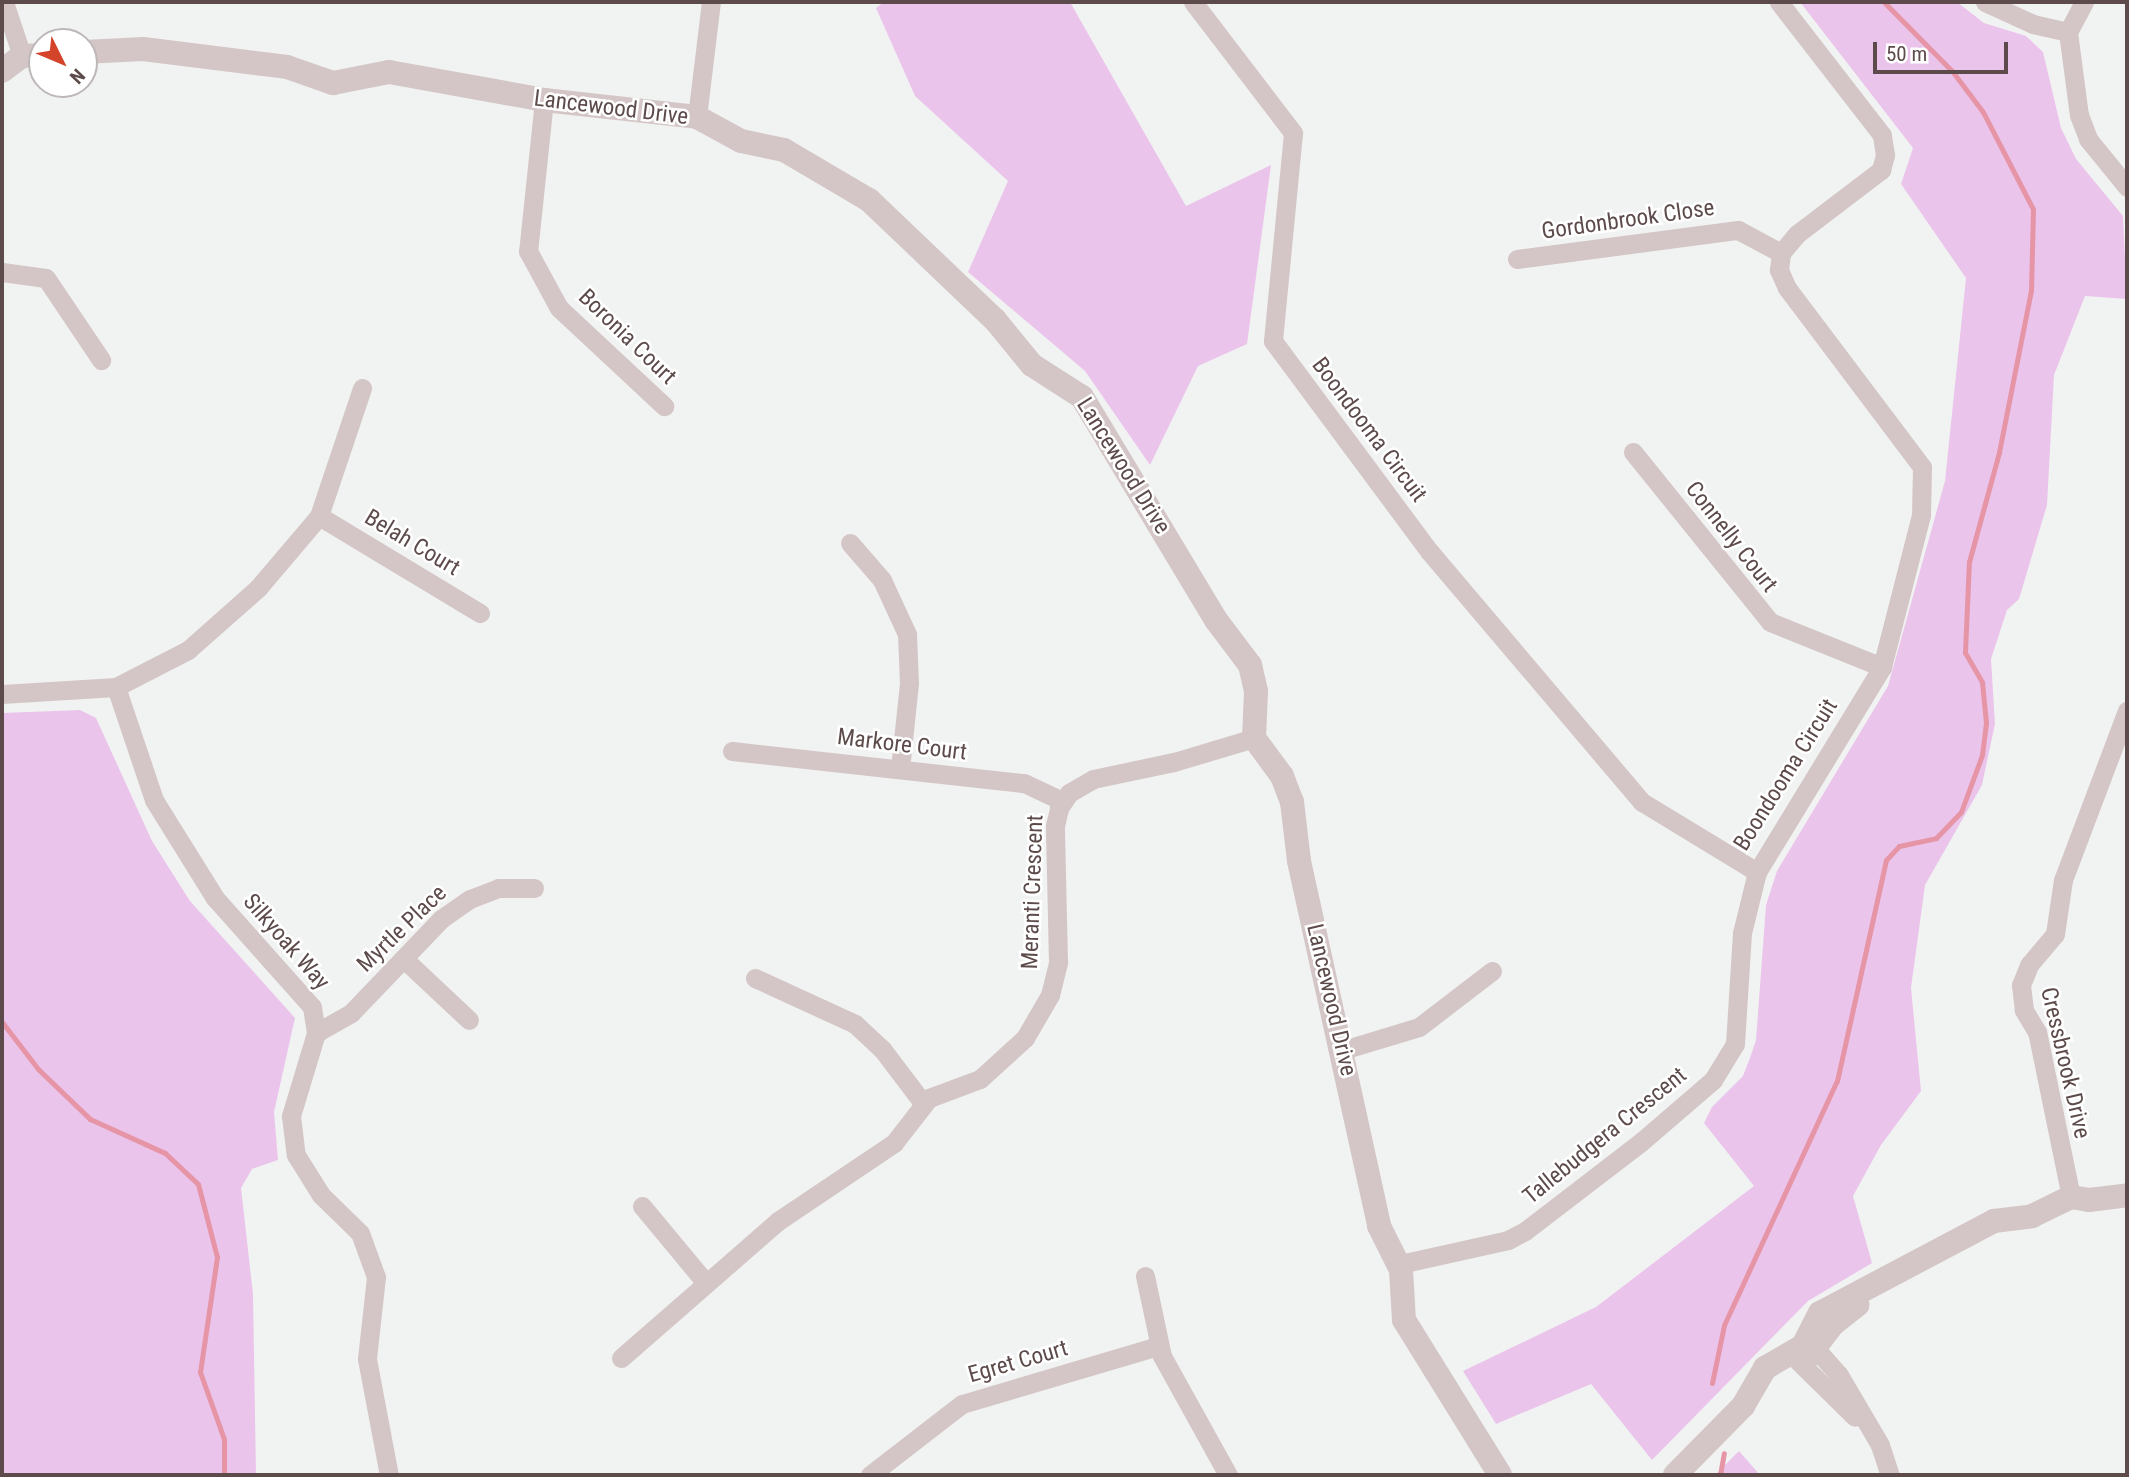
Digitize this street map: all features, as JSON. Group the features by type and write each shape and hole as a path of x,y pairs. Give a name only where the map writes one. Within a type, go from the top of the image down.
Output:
{"street":[{"path":"4,2 28,47"},
{"path":"697,117 711,2"},
{"name":"Boondooma Circuit","path":"1193,2 1293,133 1273,341 1429,551 1642,802 1757,872 1882,667 1921,515 1922,467 1787,288 1779,270 1781,253"},
{"path":"1779,2 1882,135 1885,155 1881,170 1797,234 1781,253"},
{"path":"1986,2 2033,24 2067,32"},
{"path":"2084,2 2067,32 2074,93 2088,139 2127,187"},
{"name":"Lancewood Drive","path":"98,52 156,51 287,67 332,83 389,72 544,100 697,117 741,141 784,150 869,200 995,320 1032,365 1082,397 1216,620 1245,654 1256,691 1254,738 1282,776 1292,802 1299,861 1343,1050 1379,1226 1399,1264 1399,1300 1407,1330 1500,1475"},
{"path":"2,71 28,57"},
{"name":"Boronia Court","path":"544,100 528,251 559,308 664,406"},
{"name":"Gordonbrook Close","path":"1517,259 1738,230 1781,253"},
{"path":"2,272 46,278 101,359"},
{"path":"2,694 116,687 188,650 258,588 319,516 362,388"},
{"name":"Connelly Court","path":"1633,452 1770,622 1882,667"},
{"name":"Belah Court","path":"319,516 480,613"},
{"path":"850,543 882,580 906,634 909,684 900,769"},
{"name":"Silkyoak Way","path":"116,687 154,800 215,898 312,1007 316,1033"},
{"name":"Cressbrook Drive","path":"2071,1197 2036,1032 2024,1010 2021,985 2029,965 2055,934 2063,880 2127,711"},
{"name":"Meranti Crescent","path":"621,1358 799,1205 894,1143 923,1103 989,1072 1025,1038 1047,1003 1058,962 1055,825 1062,801 1076,786 1093,779 1174,762 1254,738"},
{"name":"Markore Court","path":"732,751 1024,783 1062,801"},
{"name":"Tallebudgera Crescent","path":"1399,1264 1508,1240 1525,1231 1641,1142 1713,1080 1735,1044 1742,933 1757,872"},
{"name":"Myrtle Place","path":"316,1033 351,1013 441,919 470,899 498,888 534,888"},
{"path":"404,959 469,1020"},
{"path":"1343,1050 1419,1027 1492,971"},
{"path":"755,978 855,1024 882,1049 923,1103"},
{"path":"316,1033 291,1116 296,1155 321,1195 360,1233 376,1277 367,1359 388,1475"},
{"path":"1675,1475 1743,1406 1765,1368 1804,1352 1820,1313 1874,1287 1962,1235 1994,1221 2032,1216 2071,1197 2089,1200 2127,1195"},
{"path":"642,1206 706,1283"},
{"path":"1146,1276 1158,1346 1228,1475"},
{"name":"Egret Court","path":"870,1475 962,1404 1158,1346"},
{"path":"1804,1352 1839,1375 1871,1432 1890,1475"}],"shaded area":[{"path":"884,2 1070,2 1186,206 1271,165 1247,344 1198,366 1150,465 1085,371 968,272 1008,181 915,96 876,8"},
{"path":"1800,2 1957,2 1984,23 2026,36 2043,52 2061,128 2076,159 2123,216 2127,299 2085,296 2054,375 2047,505 2019,599 2007,610 1991,659 1995,724 1982,785 1925,885 1911,988 1921,1091 1881,1145 1853,1196 1872,1263 1808,1301 1652,1460 1591,1384 1496,1424 1463,1371 1596,1307 1754,1186 1704,1123 1712,1107 1743,1076 1750,1058 1756,1040 1766,905 1777,871 1888,686 1945,481 1966,278 1901,184 1913,148"},
{"path":"80,710 96,718 152,841 190,901 295,1018 274,1112 278,1160 252,1169 241,1188 253,1294 256,1475 4,1475 2,713"},
{"path":"1739,1451 1760,1475 1715,1475"}],"waterway":[{"path":"1712,1383 1724,1325 1837,1081 1886,860 1899,846 1936,838 1961,812 1982,755 1986,723 1982,682 1965,652 1969,562 1999,452 2031,291 2033,209 1983,112 1952,71 1884,2"},
{"path":"2,1022 38,1069 90,1119 165,1153 198,1184 217,1257 200,1372 224,1439 224,1475"},
{"path":"1720,1475 1724,1453"}]}
